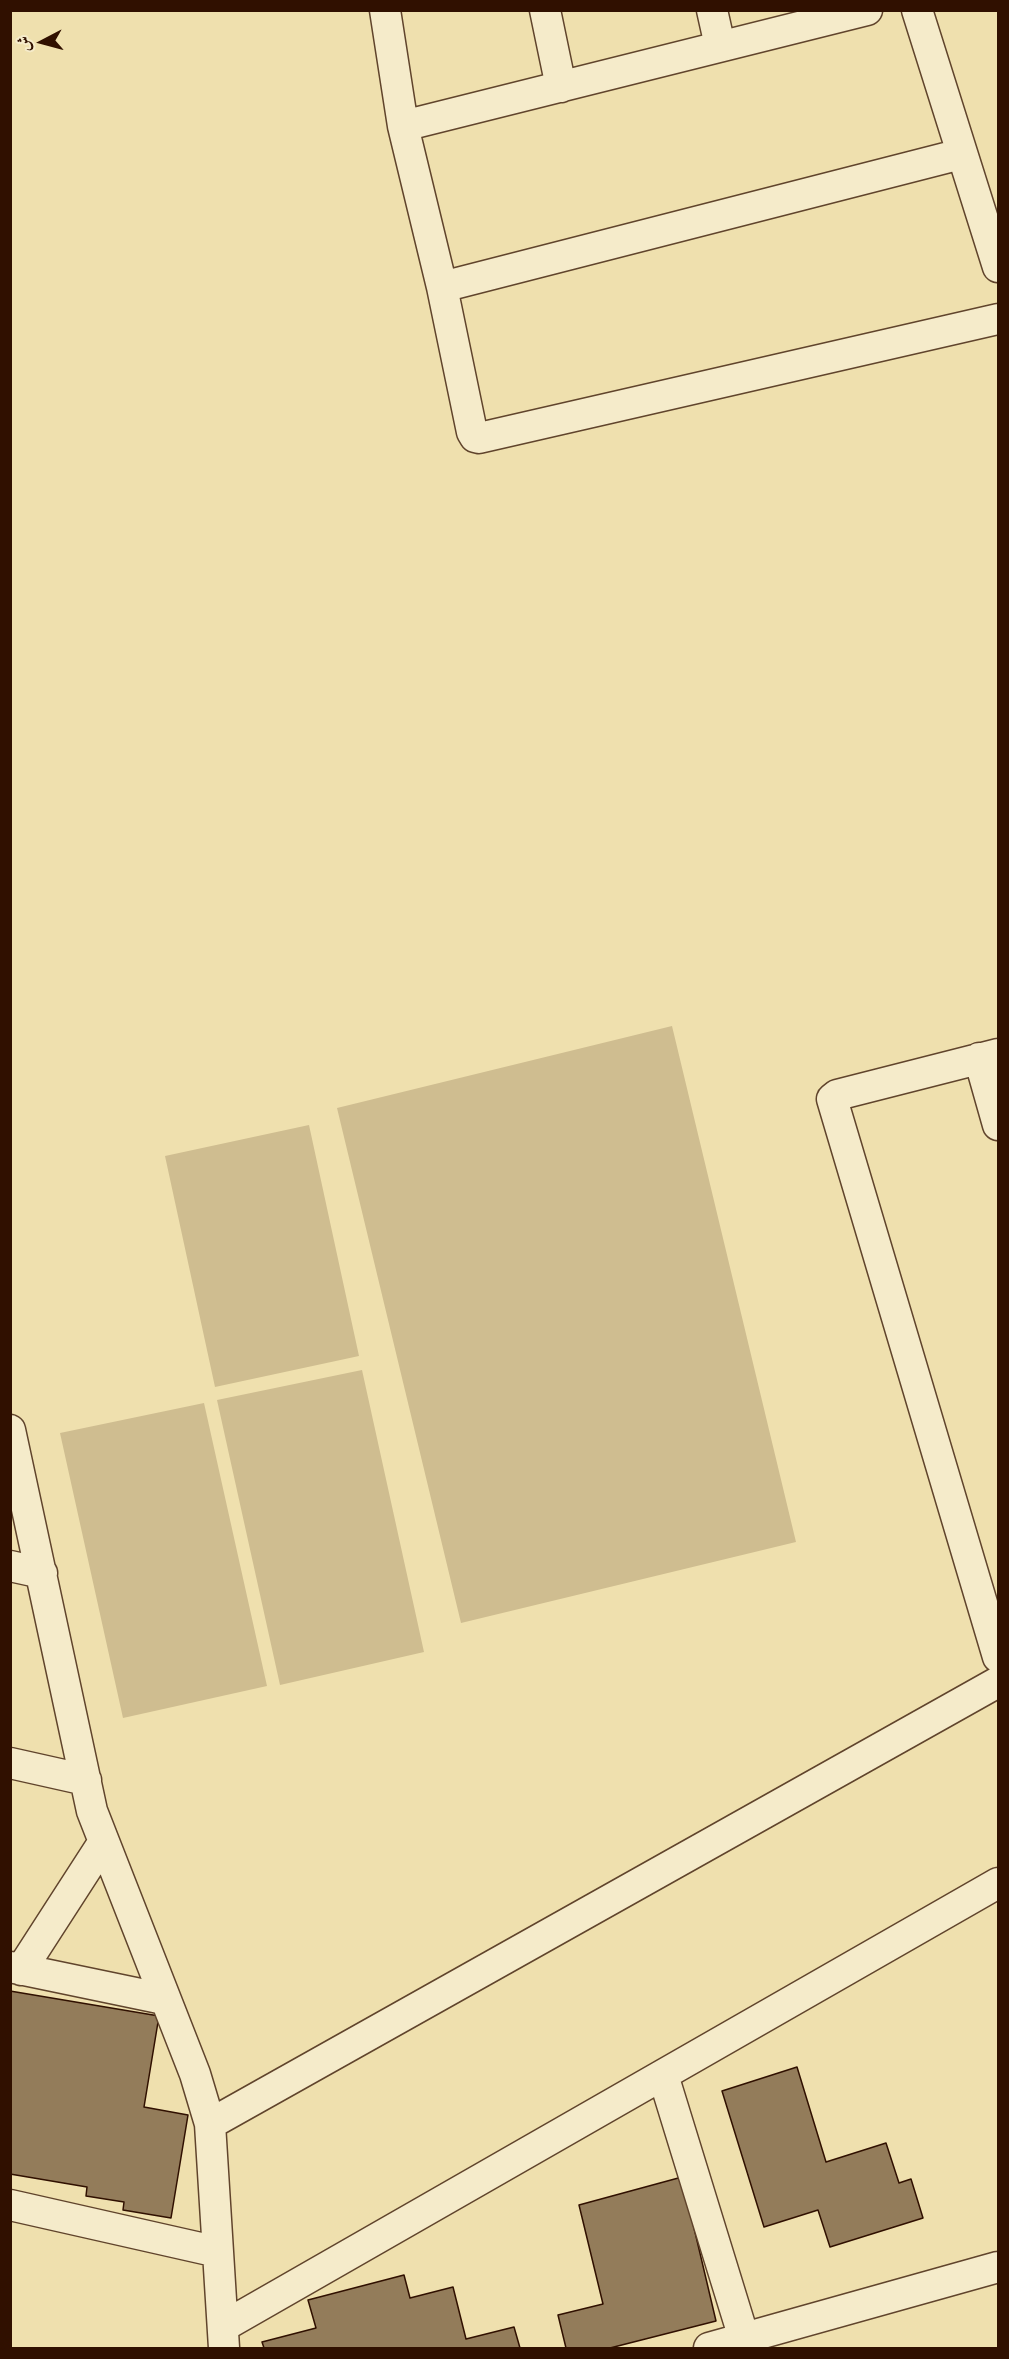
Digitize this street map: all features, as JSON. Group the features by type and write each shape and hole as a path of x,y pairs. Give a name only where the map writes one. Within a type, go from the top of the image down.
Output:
{"street":[{"path":"384,10 403,126 442,287 472,432 479,438 999,319"},
{"path":"544,10 561,87"},
{"path":"712,10 720,45"},
{"path":"403,126 867,10"},
{"path":"917,10 961,154 999,267"},
{"path":"442,287 961,154"},
{"path":"999,1125 989,1056 837,1095 832,1099 999,1657"},
{"path":"10,1430 86,1780 103,1842 195,2074 210,2124 224,2337 663,2074 999,1883"},
{"path":"10,1566 42,1573"},
{"path":"210,2124 999,1682"},
{"path":"10,1763 86,1780"},
{"path":"103,1842 16,1968 164,1999"},
{"path":"663,2074 745,2344"},
{"path":"10,2205 219,2252"},
{"path":"709,2349 745,2344 999,2267"}],"shaded area":[{"path":"672,1026 796,1542 461,1623 337,1108"},
{"path":"309,1125 359,1356 215,1387 165,1156"},
{"path":"362,1370 424,1652 280,1685 217,1400"},
{"path":"204,1403 267,1686 123,1718 60,1433"}],"building":[{"path":"10,1991 159,2016 144,2107 188,2115 171,2218 123,2210 124,2202 86,2196 87,2187 10,2174"},
{"path":"797,2067 826,2162 886,2143 899,2183 911,2179 923,2218 830,2247 818,2210 764,2227 722,2091"},
{"path":"682,2177 716,2321 610,2348 566,2348 558,2315 603,2304 579,2205"},
{"path":"404,2275 410,2298 453,2287 466,2339 514,2327 520,2348 264,2348 262,2342 316,2328 308,2300"}]}
